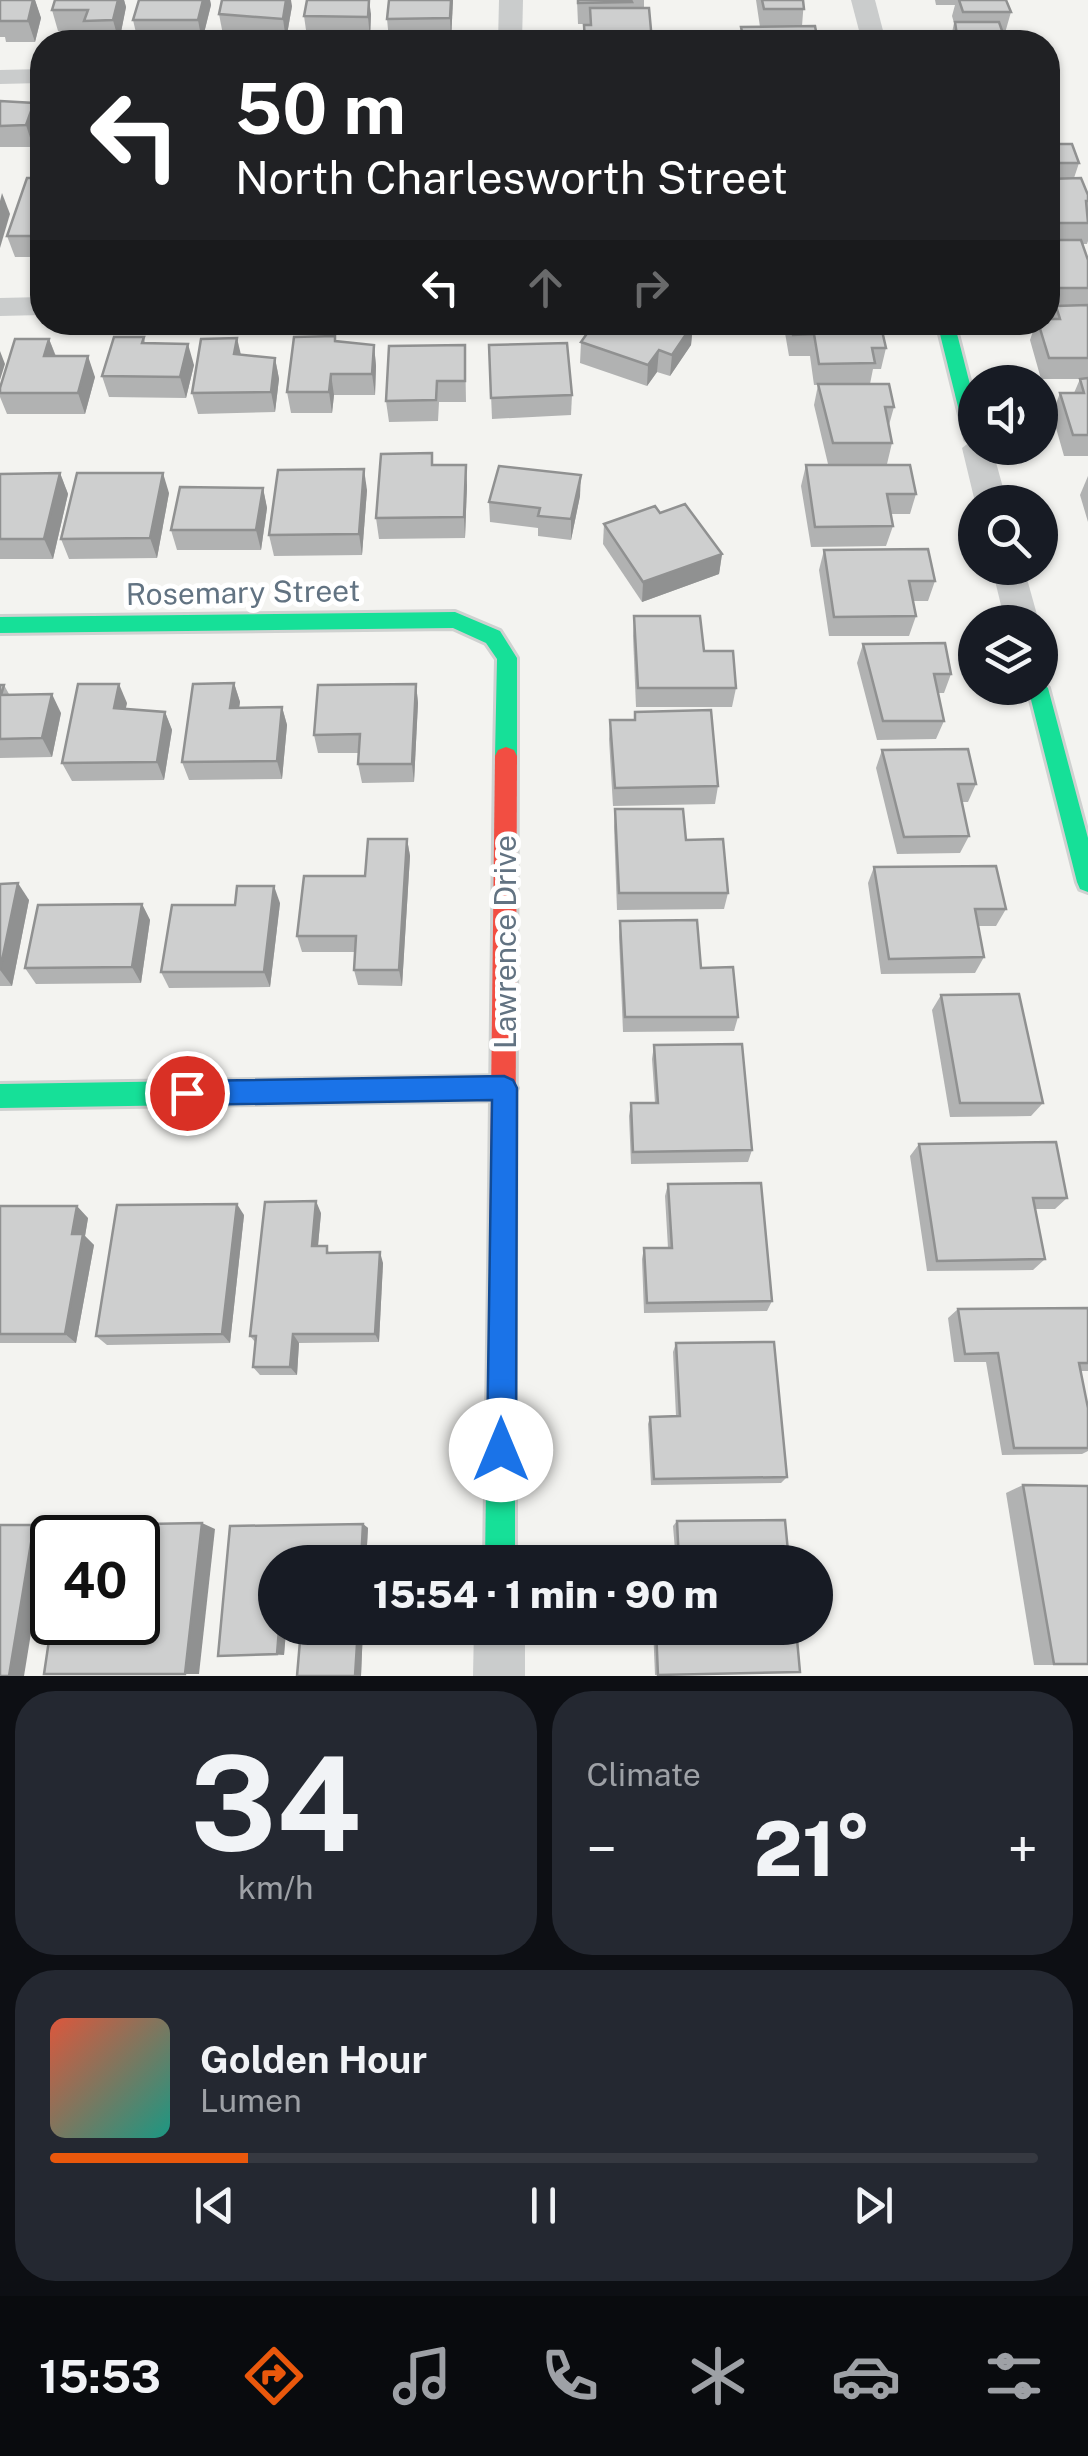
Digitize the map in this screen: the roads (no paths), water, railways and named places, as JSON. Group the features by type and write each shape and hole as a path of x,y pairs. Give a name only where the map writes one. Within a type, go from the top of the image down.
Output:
{"street":[{"path":"510,30 511,0"},
{"path":"863,0 871,30"},
{"path":"0,76 30,76"},
{"path":"0,307 30,306"},
{"path":"948,335 958,373"},
{"name":"Rosemary Street","path":"0,626 456,620 484,631"},
{"name":"Lawrence Drive","path":"484,631 507,658 500,1545"},
{"path":"1042,705 1088,882"},
{"path":"0,1096 504,1088"},
{"path":"499,1676 500,1645"}]}
